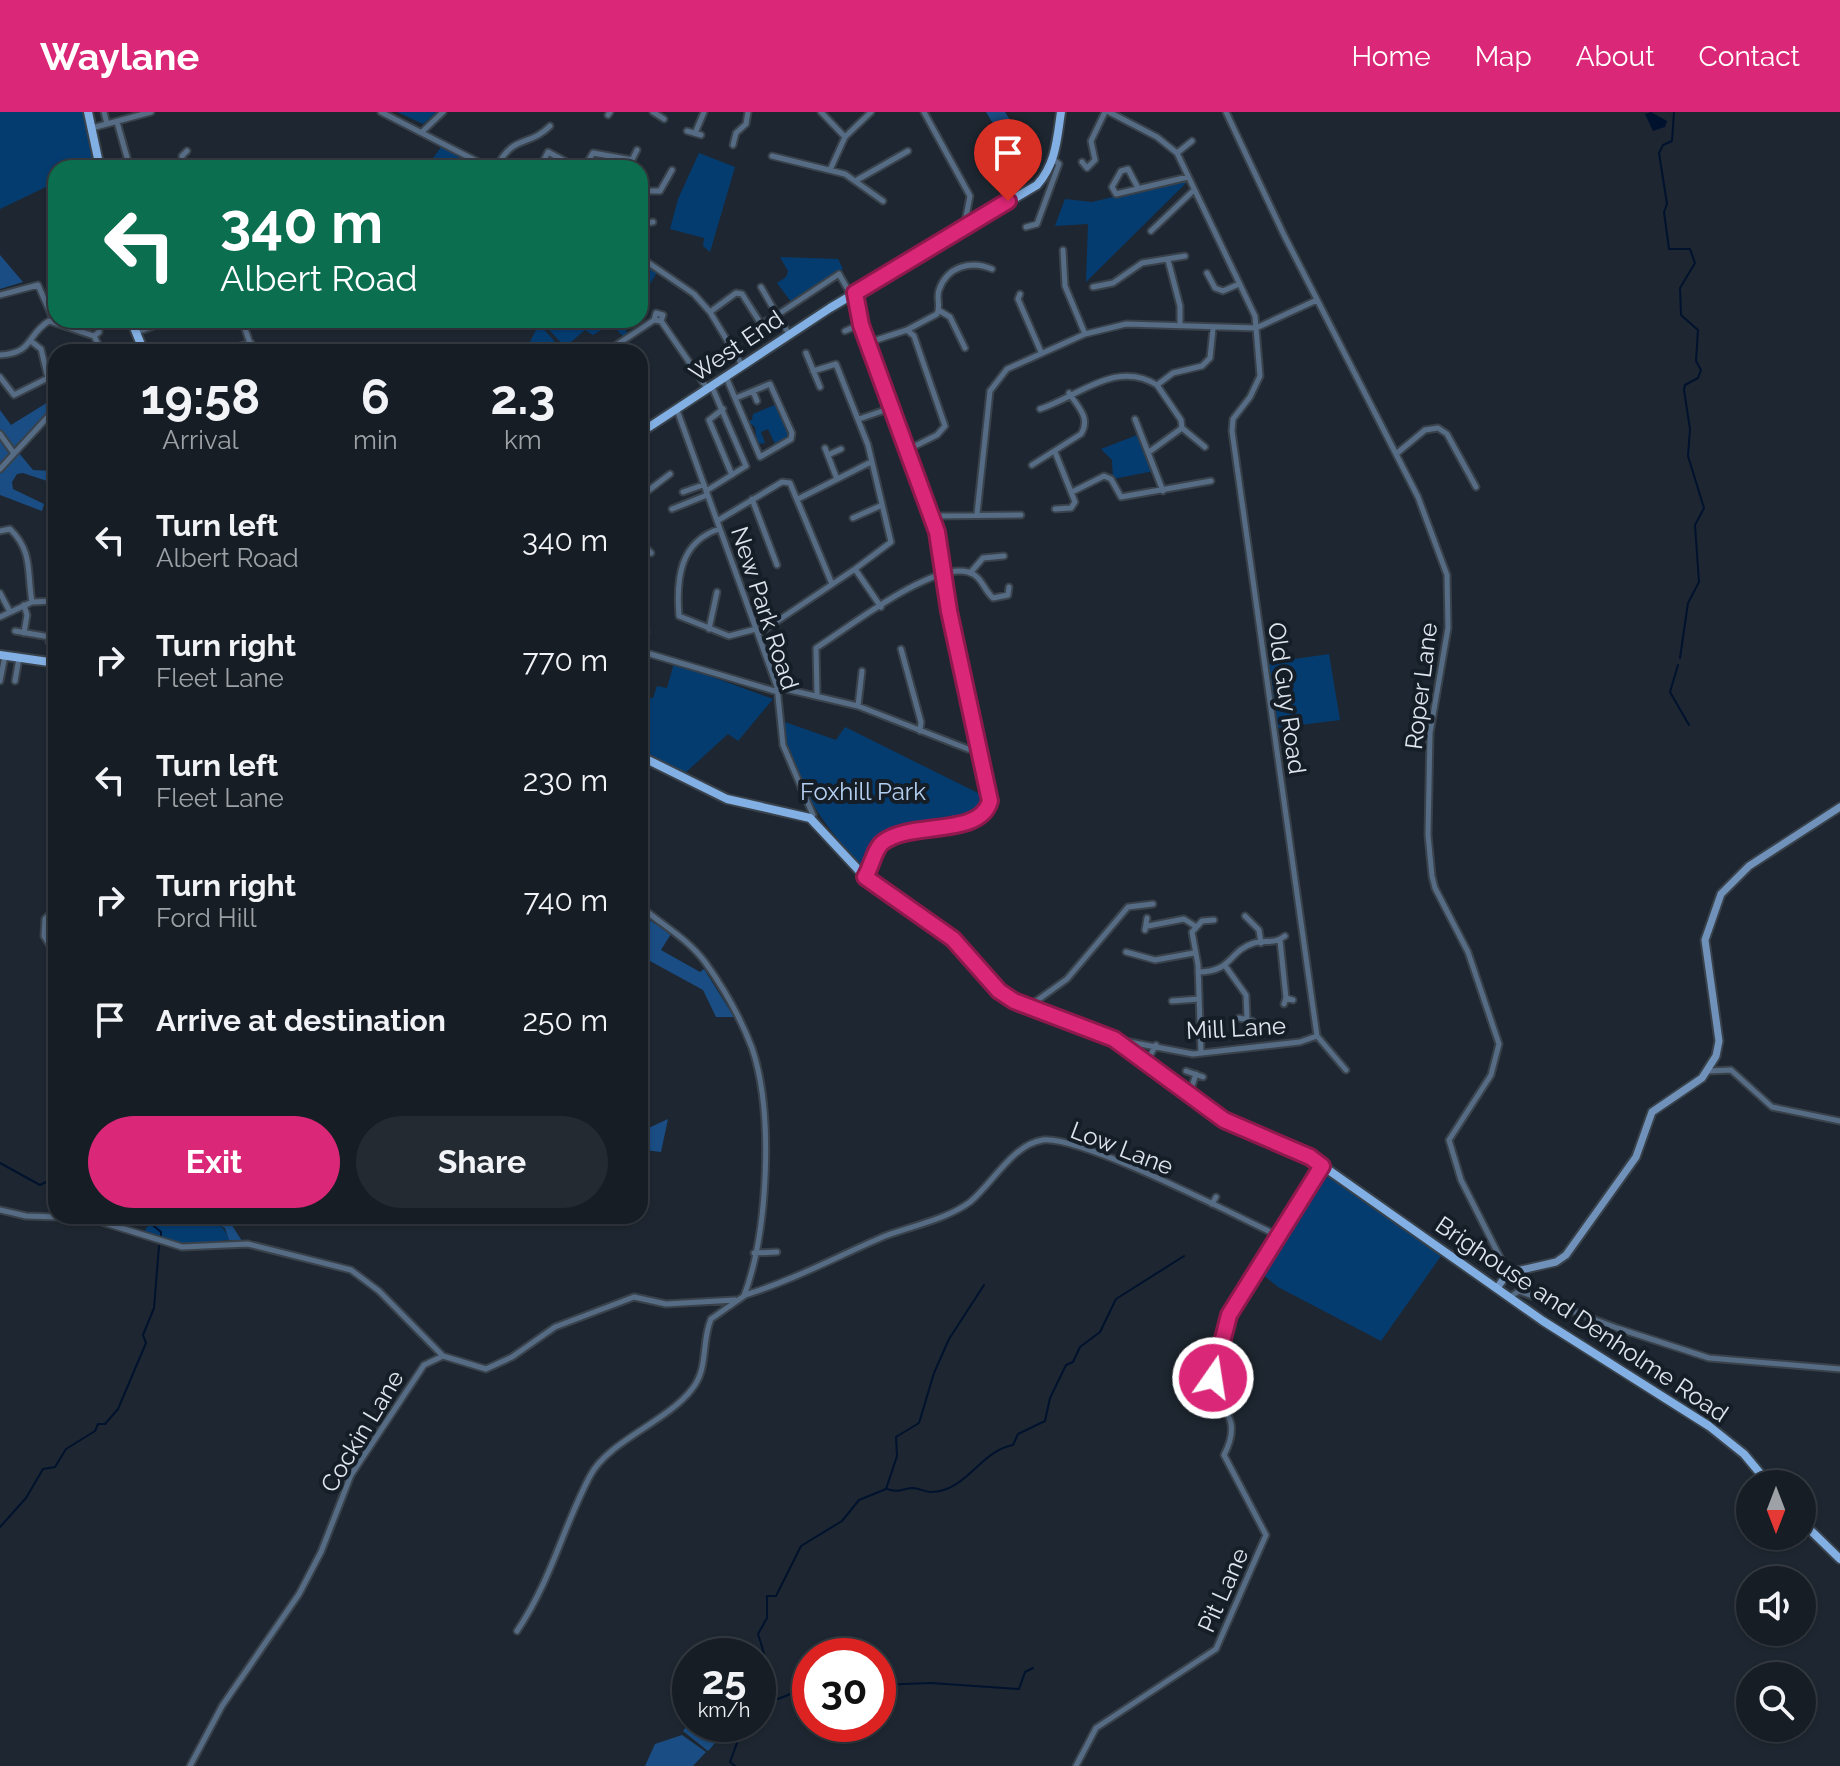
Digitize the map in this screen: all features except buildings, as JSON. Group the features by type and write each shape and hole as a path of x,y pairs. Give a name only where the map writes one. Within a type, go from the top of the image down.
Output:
{"main road":[{"path":"88,112 98,160"},
{"path":"1052,163 1061,112"},
{"name":"West End","path":"648,428 853,294 1037,185 1052,163"},
{"path":"134,328 141,344"},
{"path":"2,655 48,662"},
{"path":"648,760 727,799 810,818"},
{"name":"Brighouse and Denholme Road","path":"810,818 865,877 953,939 999,991 1027,1007 1114,1039 1224,1120 1310,1157 1509,1298 1709,1426 1744,1454 1757,1470"},
{"path":"1816,1536 1840,1559"}],"street":[{"path":"104,112 107,124"},
{"path":"91,128 151,112"},
{"path":"381,112 477,160"},
{"path":"422,132 443,112"},
{"path":"653,112 664,119"},
{"path":"687,131 698,133 704,112"},
{"path":"733,145 736,133 749,126 748,112"},
{"path":"821,112 845,137"},
{"path":"830,170 845,137 871,112"},
{"path":"924,112 970,196 964,227"},
{"path":"1082,162 1087,168 1095,160 1091,141 1107,112 1157,137 1177,153 1192,141"},
{"name":"Roper Lane","path":"1226,112 1440,549 1448,584 1447,642 1430,733 1428,835 1432,876 1435,888 1464,943 1499,1044 1491,1075 1452,1132 1450,1150 1508,1273"},
{"path":"117,122 128,160"},
{"path":"499,160 507,148 542,134 550,126"},
{"path":"587,160 593,153 632,160 637,150"},
{"path":"182,160 187,151"},
{"path":"857,180 908,151"},
{"path":"544,160 548,152 564,160"},
{"name":"Old Guy Road","path":"1177,153 1239,284 1256,328 1260,376 1250,397 1233,419 1232,431 1317,1036"},
{"path":"174,154 182,156"},
{"path":"772,156 857,180 883,201"},
{"path":"1026,227 1037,224 1059,164 1052,163"},
{"path":"1138,188 1128,169 1121,171 1112,187 1116,194 1188,177"},
{"path":"648,191 660,191 672,170"},
{"path":"1151,231 1195,190"},
{"path":"648,223 653,222"},
{"path":"1063,250 1065,286 1085,334"},
{"path":"1093,287 1113,283 1142,263 1185,256"},
{"path":"1168,260 1180,306 1180,326"},
{"path":"648,262 686,286 710,312 742,366"},
{"path":"965,348 950,317 940,311 937,293 961,266 981,264 992,269"},
{"path":"1207,273 1215,288 1223,291 1239,284"},
{"path":"710,312 736,293 742,294 761,324 839,274 853,294 867,343 932,516 990,801 983,814 972,822 922,829 886,841 877,850 865,877"},
{"path":"0,295 38,285 48,308"},
{"path":"761,287 789,334"},
{"path":"1020,294 1018,299 1041,352"},
{"path":"977,514 990,391 1007,369 1085,334 1142,322 1213,329 1256,328 1317,300"},
{"path":"867,343 907,330 940,311"},
{"path":"648,327 658,321 710,388 723,409 746,466 672,509"},
{"path":"0,355 14,353 32,342 36,330 48,324"},
{"path":"845,331 861,324"},
{"path":"73,328 94,336 98,344"},
{"path":"94,336 99,328"},
{"path":"136,333 149,328"},
{"path":"245,328 251,343 247,344"},
{"path":"619,344 646,328"},
{"path":"1157,385 1173,373 1202,366 1210,358 1213,329"},
{"path":"907,330 914,336 945,426 937,435 907,450"},
{"path":"0,377 14,395 48,378 41,349 32,342"},
{"path":"806,353 820,387"},
{"path":"719,529 697,538 687,551 678,611 682,619 732,637 757,631 855,569 891,542 859,419 836,364 813,371"},
{"path":"1040,409 1069,393 1128,376 1140,376 1157,385 1181,420 1182,428 1205,447"},
{"path":"726,377 760,457 792,436 770,384 736,398"},
{"path":"753,391 757,401"},
{"path":"1032,465 1055,452 1085,428 1085,417 1069,393"},
{"path":"859,419 891,408"},
{"path":"723,409 709,420 732,475"},
{"name":"New Park Road","path":"677,410 778,690 783,745 813,815 810,818"},
{"path":"0,469 48,416"},
{"path":"1135,419 1163,491"},
{"path":"1149,452 1182,428"},
{"path":"1395,454 1425,430 1438,428 1447,434 1476,487"},
{"path":"0,434 13,452"},
{"path":"837,479 826,452 841,449"},
{"path":"1055,452 1075,502 1071,508 1055,509"},
{"path":"798,499 869,463"},
{"path":"1469,475 1476,471"},
{"path":"648,490 670,474"},
{"path":"1072,492 1104,476 1111,479 1121,497 1211,481"},
{"path":"717,521 786,482 798,499 832,584"},
{"path":"683,492 706,491"},
{"path":"752,499 777,565"},
{"path":"853,518 880,506"},
{"path":"932,516 1021,515"},
{"path":"0,531 10,529 22,541 30,560 32,602"},
{"path":"648,550 651,553"},
{"path":"720,560 729,556"},
{"path":"971,572 983,558 1004,556"},
{"path":"855,569 881,607"},
{"path":"817,694 816,648 881,607 944,572 971,572 981,579 993,598 1009,598 1009,587"},
{"path":"0,593 10,610"},
{"path":"709,629 719,597"},
{"path":"0,617 32,602 48,601"},
{"path":"24,605 27,615 24,633"},
{"path":"15,631 48,637"},
{"path":"901,649 921,722 920,731"},
{"path":"648,653 778,690 817,694 858,706 968,749 979,749"},
{"path":"0,681 2,655"},
{"path":"15,681 19,658"},
{"path":"858,706 862,671"},
{"path":"1497,1288 1508,1273 1556,1262 1566,1255 1636,1157 1652,1112 1708,1071 1719,1041 1705,940 1716,904 1737,875 1840,807"},
{"path":"1027,1007 1067,979 1128,907 1153,904"},
{"path":"1254,911 1247,918 1259,930 1261,943"},
{"path":"517,1631 541,1595 591,1473 692,1389 705,1364 709,1324 717,1313 744,1296 766,1191 756,1066 744,1031 726,996 692,947 648,912"},
{"path":"48,916 44,936 48,942"},
{"path":"1147,918 1147,928 1184,919 1195,926 1210,922"},
{"path":"1195,926 1201,1053"},
{"path":"1198,972 1220,971 1247,947 1282,938 1285,1001 1293,1000"},
{"path":"1125,952 1155,960 1194,953"},
{"path":"1226,967 1246,995 1250,1019 1239,1018"},
{"path":"1172,1001 1199,999"},
{"path":"1317,1036 1346,1070"},
{"name":"Mill Lane","path":"1114,1039 1201,1053 1300,1042 1317,1036"},
{"name":"Mill Lane","path":"1145,1064 1156,1045"},
{"path":"1708,1071 1731,1070 1772,1107 1840,1121"},
{"path":"1186,1071 1203,1077"},
{"path":"1189,1095 1196,1074"},
{"name":"Low Lane","path":"744,1296 798,1277 868,1243 964,1205 1025,1148 1044,1140 1063,1142 1090,1151 1279,1236"},
{"name":"Pit Lane","path":"1076,1766 1096,1728 1216,1649 1266,1535 1224,1455 1234,1433 1233,1424 1213,1378 1229,1315 1322,1166"},
{"path":"1212,1204 1216,1197"},
{"path":"0,1210 48,1217"},
{"path":"108,1224 182,1247 248,1244 351,1270 379,1291 443,1356 486,1369 512,1357 555,1327 634,1297 666,1304 736,1300"},
{"path":"754,1253 777,1252"},
{"path":"1509,1298 1519,1291 1709,1358 1840,1369"},
{"name":"Cockin Lane","path":"190,1766 222,1706 299,1594 326,1540 351,1475 424,1365 443,1356"}],"green space":[{"path":"0,112 83,112 92,160 48,160 48,186 0,209"},
{"path":"397,112 437,112 423,124"},
{"path":"441,147 467,160 432,160"},
{"path":"699,153 735,167 710,252 703,246 704,238 670,229 678,199"},
{"path":"1184,180 1187,182 1086,282 1088,224 1055,226 1065,199 1092,202"},
{"path":"780,257 838,259 843,269 792,303 777,283 786,277 788,271"},
{"path":"648,267 657,272 648,288"},
{"path":"537,328 543,328 557,344 529,344"},
{"path":"547,328 604,328 593,335 585,330 569,344 562,344"},
{"path":"615,328 624,328 628,334 624,337"},
{"path":"777,404 790,436 776,446 768,429 761,432 765,443 757,444 755,427 747,421 752,420 753,414"},
{"path":"1137,435 1154,471 1113,479 1112,460 1101,449"},
{"path":"1329,654 1340,720 1276,728 1267,663"},
{"path":"674,663 773,699 738,741 728,734 684,774 648,754 648,698 653,698 657,686 667,688"},
{"name":"Foxhill Park","path":"782,721 836,740 845,727 986,797 984,806 978,814 959,822 878,840 864,871 835,836 802,785"},
{"path":"1323,1171 1441,1256 1381,1341 1278,1287 1262,1274"},
{"path":"149,1224 218,1224 229,1240 180,1245 143,1233"}],"shaded area":[{"path":"986,112 1005,112 1021,137 1028,169 1021,170"},
{"path":"1651,112 1667,121 1665,127 1653,131 1645,114"},
{"path":"0,255 23,282 0,289"},
{"path":"48,400 48,414 14,447 33,470 48,471 48,481 23,473 17,474 12,482 13,489 44,504 42,511 0,495 0,410 11,425"},
{"path":"648,919 671,934 661,950 700,972 704,969 734,1017 716,1017 703,990 650,961"},
{"path":"668,1119 661,1152 648,1150 648,1128"},
{"path":"218,1224 231,1224 242,1241 229,1240 225,1228"},
{"path":"672,1738 672,1742 692,1742 706,1752 693,1766 645,1766 655,1744"},
{"path":"697,1742 716,1742 708,1751"}],"waterway":[{"path":"1674,112 1672,141 1663,145 1659,153 1667,204 1664,212 1669,249 1690,249 1695,263 1680,288 1681,315 1698,330 1696,361 1701,370 1698,378 1685,385 1684,390 1690,429 1688,456 1704,508 1695,525 1699,582 1688,603 1680,658"},
{"path":"1678,665 1670,692 1689,725"},
{"path":"0,1163 40,1185 48,1181"},
{"path":"152,1224 161,1232 161,1237"},
{"path":"0,1527 26,1498 43,1469 55,1467 66,1449 95,1431 98,1424 105,1424 118,1409 146,1343 143,1335 154,1308 159,1246"},
{"path":"887,1489 915,1488 931,1492 954,1486 991,1455 1013,1445 1018,1434 1045,1421 1050,1398 1066,1365 1073,1362 1080,1347 1100,1332 1116,1299 1184,1256"},
{"path":"759,1638 758,1634 767,1618 767,1596 776,1596 801,1546 842,1521 859,1500 886,1489 897,1456 896,1437 919,1423 934,1373 949,1339 984,1285"},
{"path":"896,1684 931,1683 1019,1689 1025,1672 1033,1668"},
{"path":"776,1699 792,1693"},
{"path":"735,1766 730,1762 737,1742"}],"route":[{"path":"1008,201 855,293 861,310 861,325 937,532 949,611 990,801 983,814 972,822 922,829 886,841 877,850 865,877 953,939 999,991 1014,1001 1114,1039 1224,1120 1310,1157 1322,1166 1229,1315 1213,1378"}]}
